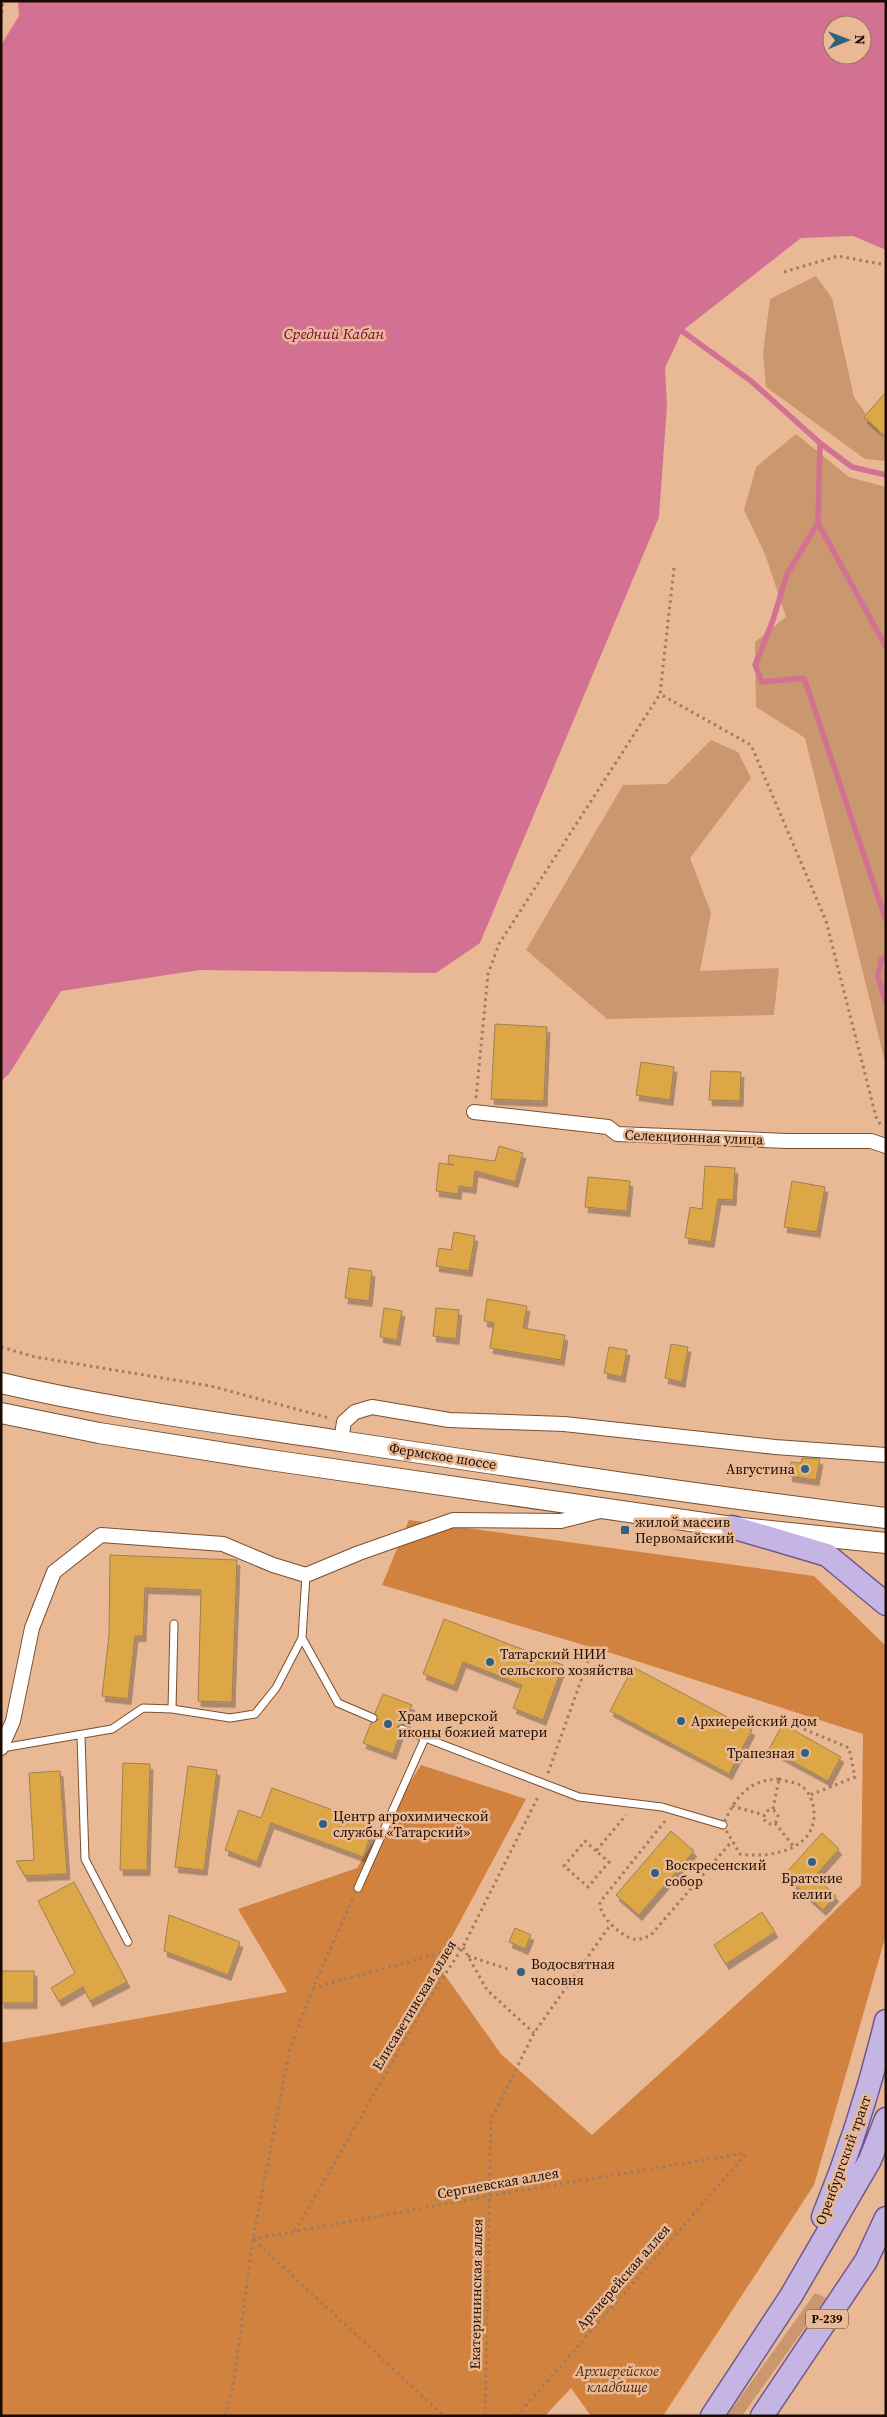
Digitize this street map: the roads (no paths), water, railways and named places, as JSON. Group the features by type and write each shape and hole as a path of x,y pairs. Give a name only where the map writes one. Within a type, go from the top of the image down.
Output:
{"main road":[{"name":"Фермское шоссе","path":"1,1384 57,1397 343,1431 789,1506 886,1518"},
{"name":"Фермское шоссе","path":"1,1413 118,1436 732,1527 886,1543"},
{"path":"732,1527 827,1555 886,1604"},
{"name":"Оренбургский тракт","path":"791,2296 840,2177 872,2081 886,2021"},
{"name":"Оренбургский тракт","path":"712,2416 791,2296 870,2160 886,2119"},
{"name":"Р-239","path":"762,2416 866,2261 886,2218"}],"street":[{"name":"Селекционная улица","path":"474,1112 608,1127 617,1134 788,1141 871,1141 886,1146"},
{"path":"343,1431 355,1412 372,1407 449,1420 564,1424 775,1447 886,1455"},
{"path":"1,1748 13,1721 32,1628 54,1572 101,1535 223,1544 273,1565 306,1575 359,1552 453,1520 561,1521 610,1508"}],"lane":[{"path":"1,1748 81,1736 112,1729 144,1708 172,1709 230,1718 255,1714 276,1688 302,1638 306,1575"},
{"path":"172,1709 174,1624"},
{"path":"302,1638 338,1703 373,1718"},
{"path":"402,1730 579,1797 673,1811 724,1825"},
{"path":"81,1736 85,1858 128,1942"},
{"path":"358,1888 425,1738"}],"water":[{"name":"Средний Кабан","path":"18,1 886,1 886,250 853,236 801,238 682,331 665,368 667,405 659,517 480,943 436,973 200,970 61,991 9,1074 1,1081 1,45 19,16"}],"waterway":[{"path":"682,331 751,381 820,443 852,467 886,475"},
{"path":"820,443 818,523 787,574 773,620 755,665 762,682 804,678 886,920"},
{"path":"818,523 886,647"},
{"path":"886,957 881,960 878,976 886,1004"}],"place":[{"name":"Августина","path":"805,1469"},
{"name":"жилой массив Первомайский","path":"625,1530"},
{"name":"Татарский НИИ сельского хозяйства","path":"490,1662"},
{"name":"Архиерейский дом","path":"681,1721"},
{"name":"Храм иверской иконы божией матери","path":"388,1724"},
{"name":"Трапезная","path":"805,1753"},
{"name":"Центр агрохимической службы «Татарский»","path":"323,1824"},
{"name":"Братские келии","path":"812,1862"},
{"name":"Воскресенский собор","path":"655,1873"},
{"name":"Водосвятная часовня","path":"521,1972"}],"park label":[{"name":"Архиерейское кладбище","path":"617,2380"}]}
